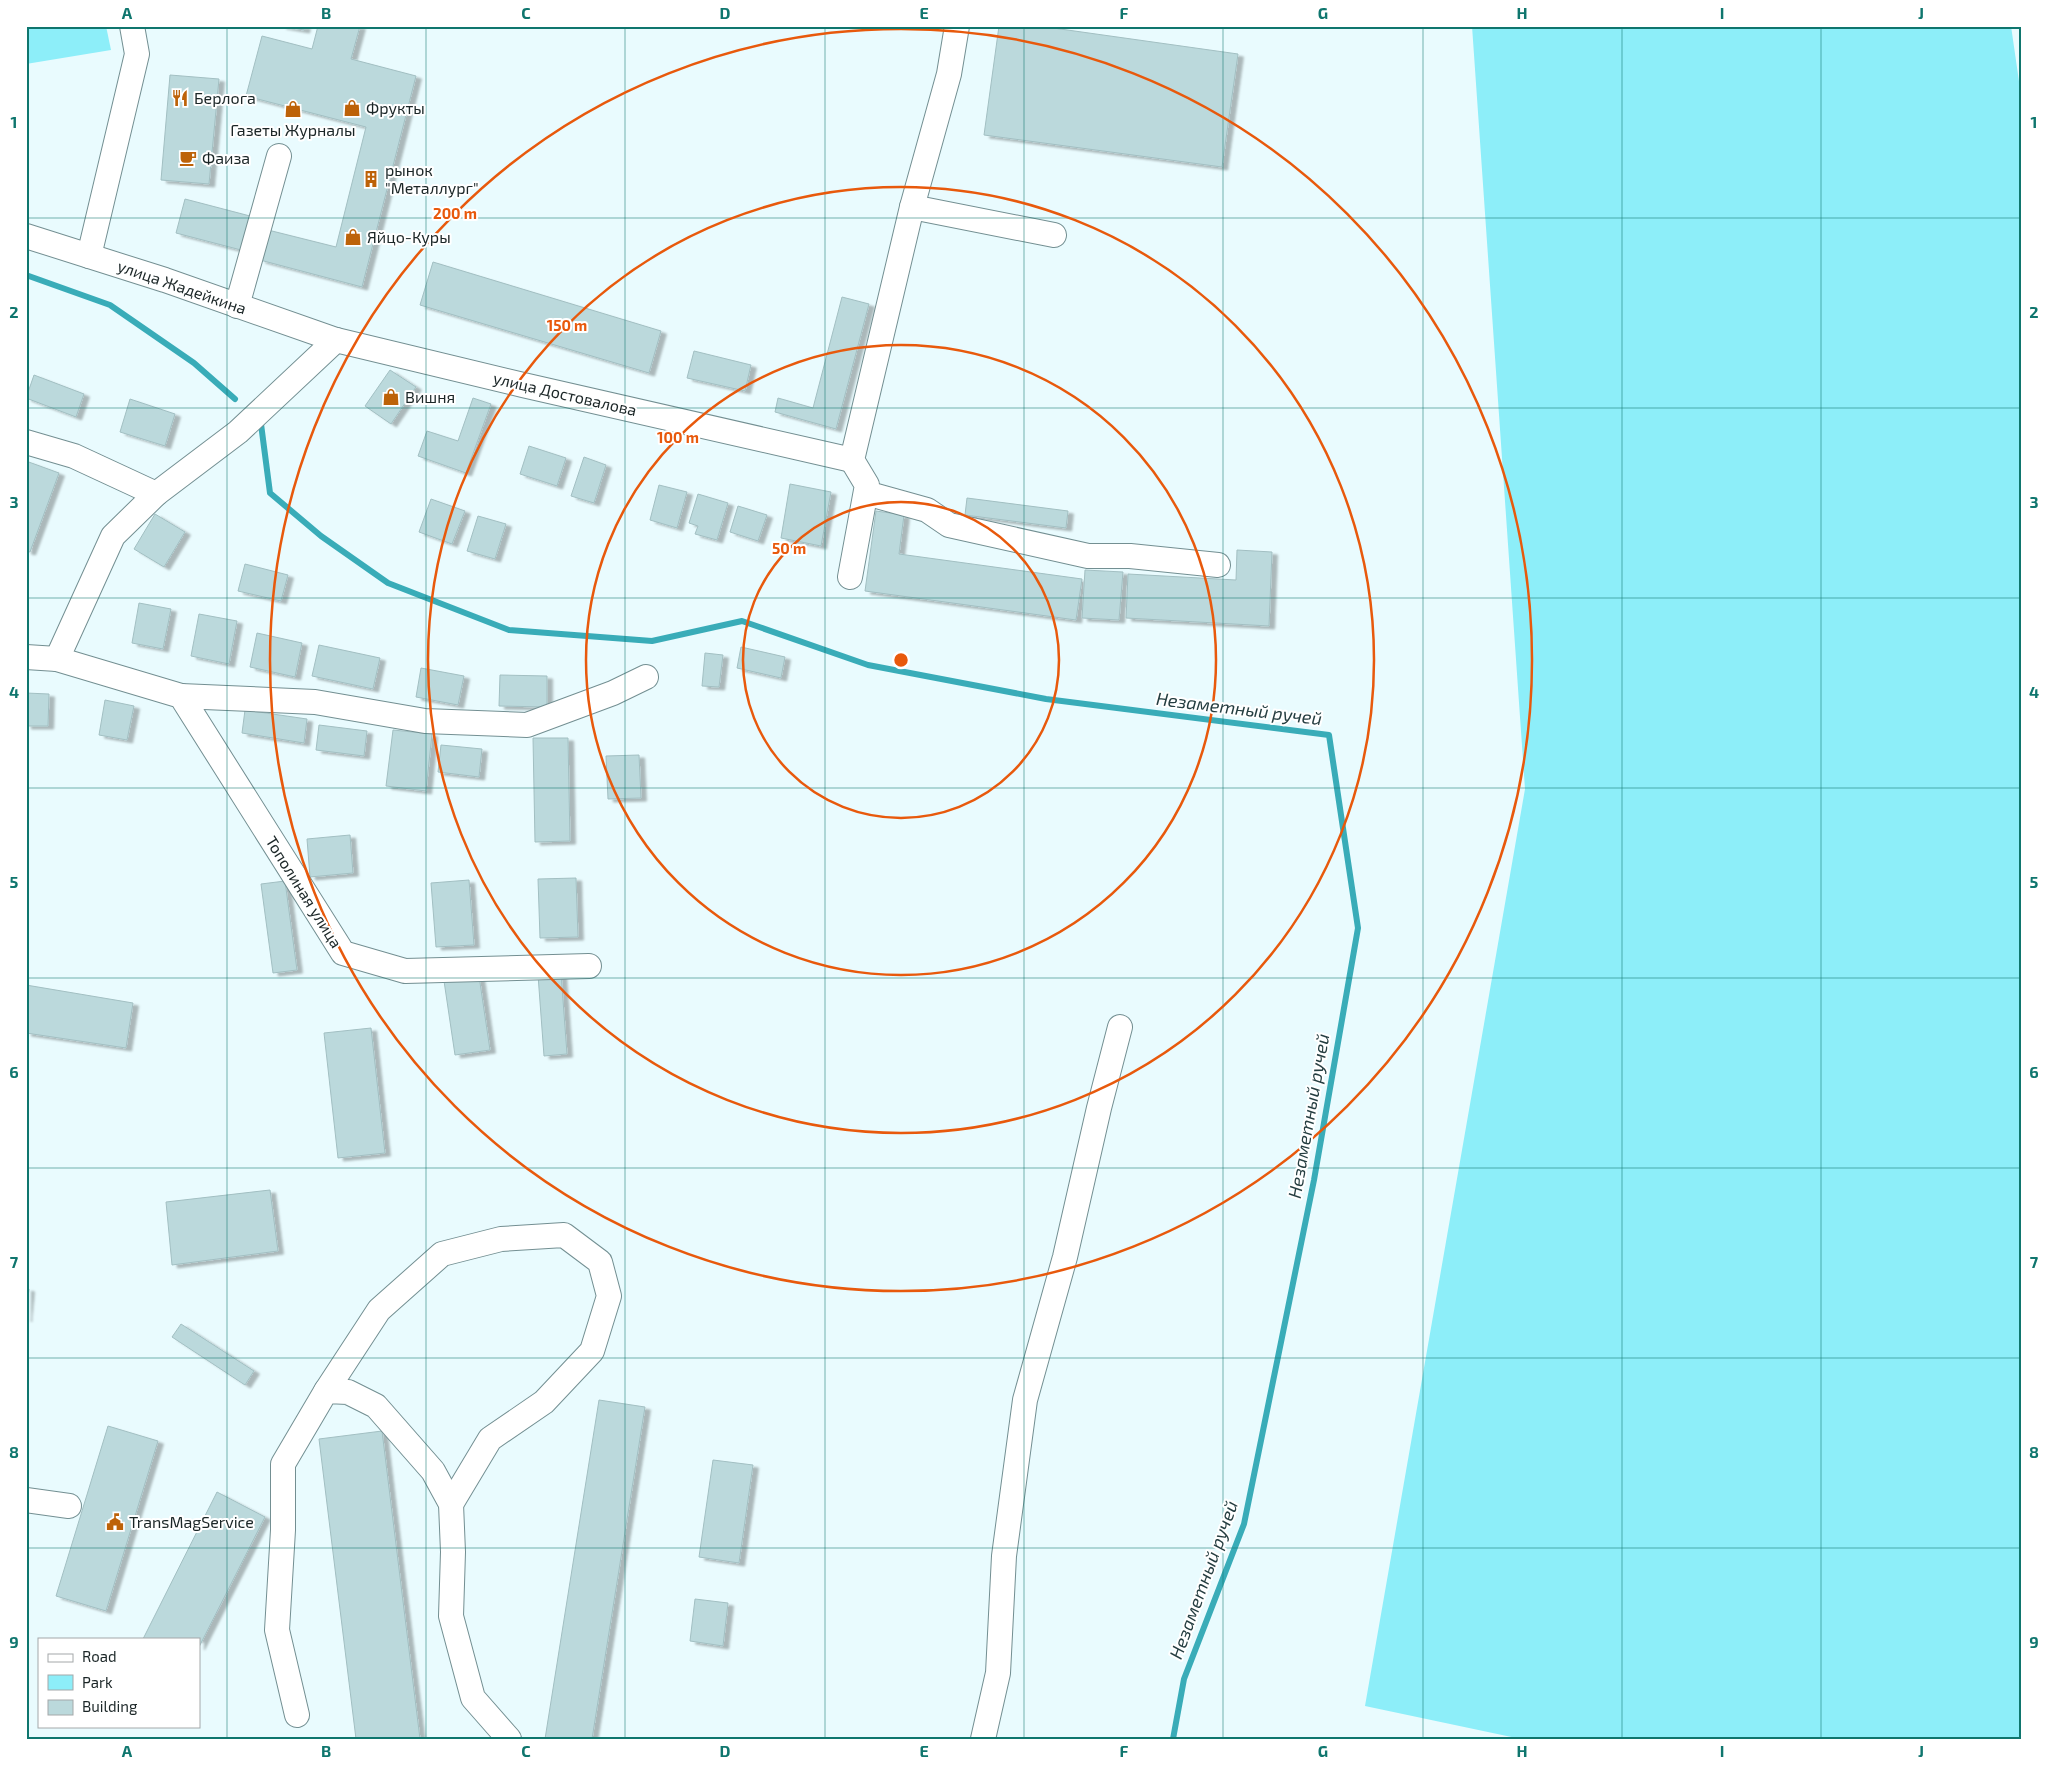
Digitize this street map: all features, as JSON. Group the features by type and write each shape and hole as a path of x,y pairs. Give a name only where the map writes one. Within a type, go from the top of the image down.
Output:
{"street":[{"path":"89,256 137,54 132,26"},
{"path":"850,577 867,486 852,460 912,206 949,74 957,26"},
{"path":"237,306 279,156"},
{"path":"912,206 1054,235"},
{"name":"улица Жадейкина","path":"26,236 165,280 336,340"},
{"path":"57,659 113,536 156,494 238,432 336,340"},
{"name":"улица Достовалова","path":"336,340 852,460"},
{"path":"26,442 74,456 156,494"},
{"path":"866,493 927,510 949,525 1088,556 1130,556 1218,566"},
{"path":"26,657 57,659 182,696 315,702 425,721 527,726 613,693 646,677"},
{"name":"Тополиная улица","path":"182,696 343,953 405,971 589,966"},
{"path":"983,1739 998,1673 1004,1556 1025,1400 1065,1257 1099,1108 1120,1027"},
{"path":"297,1715 277,1630 283,1530 283,1464 326,1391 378,1310 442,1254 501,1239 564,1235 600,1262 609,1296 592,1351 544,1402 490,1439 451,1504"},
{"path":"326,1391 348,1392 376,1406 433,1471 451,1504 453,1552 451,1616 473,1698 509,1739"},
{"path":"26,1500 70,1506"}],"green space":[{"path":"26,26 106,26 111,50 26,64"},
{"path":"1472,26 2011,26 2022,102 2022,1739 1521,1739 1365,1706 1525,789"}],"building":[{"path":"281,26 305,26 304,30"},
{"name":"рынок \"Металлург\"","path":"318,26 360,26 351,59 416,76 362,287 260,260 268,230 336,247 366,127 246,96 262,36 312,49"},
{"path":"999,26 1039,26 1238,54 1222,167 984,135"},
{"path":"170,75 219,79 209,184 161,180"},
{"path":"185,199 250,216 241,250 176,233"},
{"path":"433,262 661,331 649,373 420,305"},
{"path":"842,297 869,304 836,429 775,412 778,398 813,408"},
{"path":"694,351 751,365 745,391 687,378"},
{"name":"Вишня","path":"390,370 416,387 391,424 365,406"},
{"path":"34,375 84,394 76,417 26,398"},
{"path":"473,398 491,404 466,473 418,456 427,431 458,441"},
{"path":"130,399 175,414 165,446 120,432"},
{"path":"529,446 566,458 557,486 520,474"},
{"path":"584,457 606,465 594,503 571,496"},
{"path":"26,461 59,473 30,552 26,551"},
{"path":"790,484 831,492 821,546 781,538"},
{"path":"659,485 687,492 677,528 650,520"},
{"path":"698,494 728,503 717,540 695,534 698,526 689,523"},
{"path":"967,498 1068,511 1066,528 965,515"},
{"path":"431,499 465,511 452,544 419,532"},
{"path":"738,506 767,515 758,541 730,532"},
{"path":"876,511 904,515 899,554 1082,579 1076,620 865,591"},
{"path":"155,514 185,532 164,567 134,549"},
{"path":"478,516 506,524 495,559 467,551"},
{"path":"1237,550 1272,552 1269,626 1126,618 1128,574 1236,580"},
{"path":"245,564 288,575 281,601 238,591"},
{"path":"1085,570 1123,572 1119,620 1082,618"},
{"path":"139,603 171,609 163,649 132,643"},
{"path":"199,614 237,621 229,664 191,656"},
{"path":"257,633 302,643 295,677 250,667"},
{"path":"319,645 380,658 373,689 312,676"},
{"path":"741,647 785,657 781,678 737,668"},
{"path":"705,653 723,655 719,687 702,686"},
{"path":"421,668 464,676 458,705 416,697"},
{"path":"500,675 547,676 547,707 499,706"},
{"path":"26,693 49,694 48,726 26,726"},
{"path":"105,700 134,706 127,740 99,735"},
{"path":"245,710 307,719 304,743 242,733"},
{"path":"319,725 367,731 364,756 316,750"},
{"path":"393,730 432,734 426,791 386,786"},
{"path":"533,738 568,738 570,841 535,842"},
{"path":"441,745 482,749 479,777 438,772"},
{"path":"639,755 641,798 608,799 606,756"},
{"path":"350,835 353,873 310,877 307,839"},
{"path":"576,878 578,937 540,938 538,879"},
{"path":"469,880 474,945 436,947 431,883"},
{"path":"285,881 297,970 273,973 261,884"},
{"path":"561,973 567,1054 544,1056 538,975"},
{"path":"479,976 490,1050 455,1055 444,981"},
{"path":"26,985 133,1003 126,1048 26,1033"},
{"path":"371,1028 385,1153 338,1158 324,1033"},
{"path":"270,1190 278,1251 172,1265 166,1202"},
{"path":"26,1288 29,1289 26,1319"},
{"path":"181,1324 254,1371 245,1385 172,1337"},
{"path":"599,1400 645,1407 592,1739 545,1739"},
{"path":"108,1426 158,1441 106,1611 56,1596"},
{"path":"382,1431 420,1739 356,1739 319,1439"},
{"path":"713,1460 753,1465 739,1563 699,1557"},
{"path":"217,1492 265,1517 200,1645 200,1638 144,1638"},
{"path":"695,1599 728,1603 723,1646 690,1641"}],"waterway":[{"name":"Незаметный ручей","path":"26,275 110,305 194,363 235,399"},
{"name":"Незаметный ручей","path":"261,424 270,493 321,536 388,583 509,630 652,641 742,621 868,665 1046,699 1329,735 1358,928 1314,1180 1244,1524 1184,1679 1173,1739"}],"place":[{"name":"Берлога","path":"180,98"},
{"name":"Фрукты","path":"352,108"},
{"name":"Газеты Журналы","path":"293,109"},
{"name":"Фаиза","path":"188,158"},
{"name":"рынок \"Металлург\"","path":"371,179"},
{"name":"Яйцо-Куры","path":"353,237"},
{"name":"Вишня","path":"391,397"},
{"name":"TransMagService","path":"115,1522"}]}
